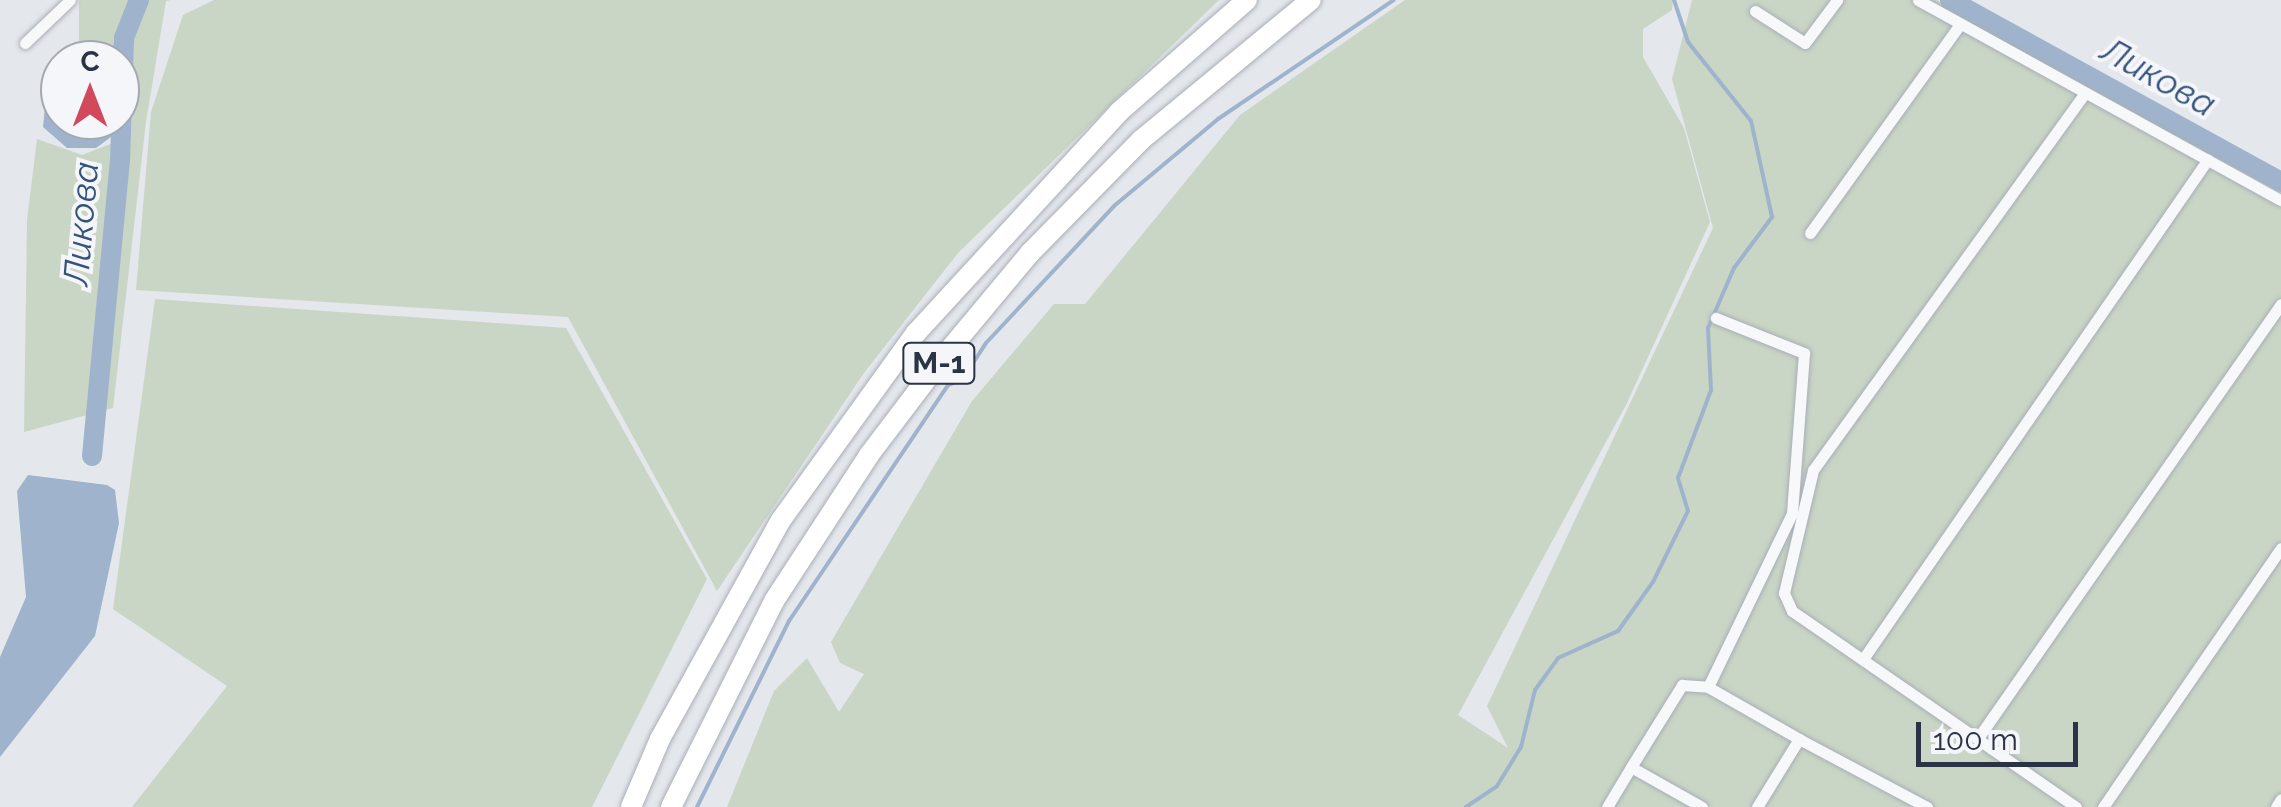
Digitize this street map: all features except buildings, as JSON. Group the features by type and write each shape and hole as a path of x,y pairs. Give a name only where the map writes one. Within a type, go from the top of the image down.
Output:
{"highway":[{"name":"М-1","path":"631,807 660,740 763,550 916,332 1119,112 1247,0"},
{"name":"М-1","path":"671,807 774,601 870,455 945,355 1030,253 1142,140 1310,0"}],"street":[{"path":"25,43 70,0"},
{"path":"1755,10 1805,43 1837,0"},
{"path":"1918,0 2281,200"},
{"path":"1810,234 1959,26"},
{"path":"2076,807 1785,604 1813,470 2084,94"},
{"path":"1863,659 2208,160"},
{"path":"1978,738 2281,304"},
{"path":"1708,687 1792,513 1804,353 1716,318"},
{"path":"2103,807 2281,548"},
{"path":"1607,807 1682,685 1708,687 1927,807"},
{"path":"1758,807 1798,739"},
{"path":"1631,767 1702,807"},
{"path":"2276,807 2281,799"}],"green space":[{"path":"79,0 171,0 166,1 146,122 113,408 24,432 27,220 37,139 82,155 116,140 140,140 140,40 79,40"},
{"path":"214,0 1219,0 958,253 864,373 717,591 568,317 136,290 151,112 183,15"},
{"path":"1405,0 1673,0 1672,10 1643,29 1643,57 1684,128 1710,222 1626,405 1458,715 1508,748 1487,706 1713,228 1672,79 1692,0 1936,0 2281,194 2281,807 727,807 774,691 807,658 839,712 864,674 840,663 831,642 972,401 1054,304 1085,304 1240,115"},
{"path":"155,299 566,328 707,579 592,807 132,807 227,686 113,609"}],"water":[{"path":"58,140 107,140 96,148 67,148"},
{"path":"28,475 107,485 115,490 119,523 95,636 0,757 0,657 26,597 17,491"}],"waterway":[{"name":"Ликова","path":"92,456 120,161 124,38 139,0"},
{"path":"697,807 789,621 948,385 962,380 986,343 1114,206 1218,119 1394,0"},
{"path":"1466,807 1497,786 1521,747 1535,690 1558,658 1618,631 1653,582 1688,511 1678,478 1711,390 1708,328 1734,268 1772,217 1751,121 1688,42 1674,0"},
{"name":"Ликова","path":"1950,0 2281,182"}]}
